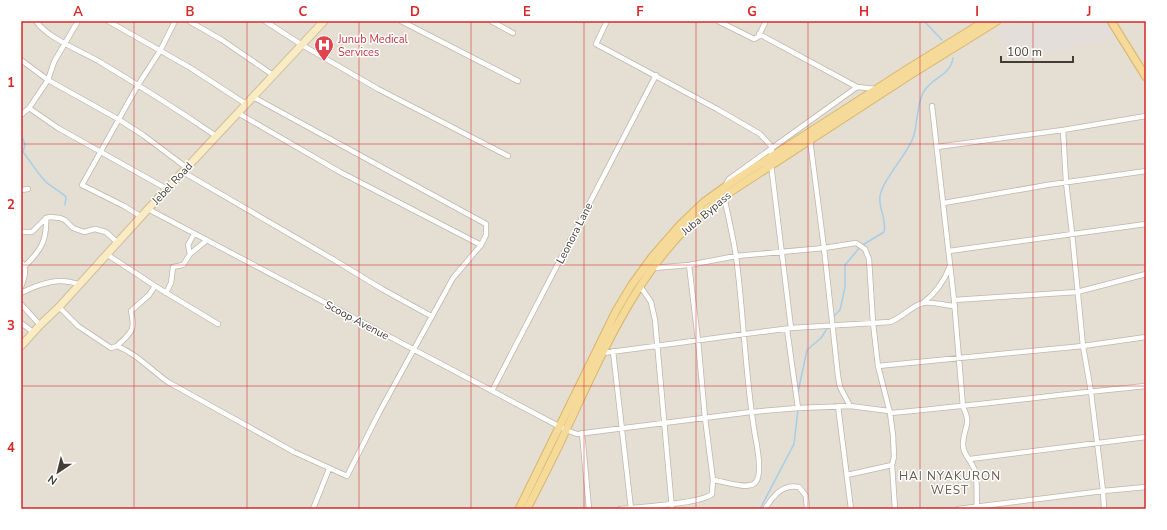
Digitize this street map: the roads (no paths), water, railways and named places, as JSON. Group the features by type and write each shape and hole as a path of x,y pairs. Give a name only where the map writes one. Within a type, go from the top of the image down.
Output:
{"main road":[{"name":"Jebel Road","path":"21,346 108,255 148,209 324,21"},
{"name":"Juba Bypass","path":"528,509 587,384 625,311 640,286 669,246 724,192 771,157 985,21"},
{"name":"Juba Bypass","path":"519,509 616,310 646,264 689,215 704,202 771,165 910,75 997,21"},
{"path":"1111,21 1146,77"}],"street":[{"path":"36,21 39,26 65,43 99,61 138,85 216,136"},
{"path":"21,116 29,108 48,80 54,62 78,21"},
{"path":"108,21 189,67 246,104"},
{"path":"142,217 124,206 82,185 118,119 160,51 175,21"},
{"path":"189,21 222,40 274,75"},
{"path":"266,21 302,45 378,90 508,156"},
{"path":"401,21 518,81"},
{"path":"491,21 513,33"},
{"path":"608,21 596,44 717,108 760,134 772,147 771,165 777,208 798,408"},
{"path":"718,21 754,39 759,34 766,21"},
{"path":"759,34 856,87 876,89"},
{"path":"21,60 48,80 118,119 143,135 185,170 382,289 431,316"},
{"name":"Leonora Lane","path":"492,391 656,75"},
{"path":"713,480 738,485 751,485 757,480 759,465 759,456 751,412 736,256 724,192 729,179 856,87"},
{"path":"117,346 137,357 153,372 168,382 294,452 347,476 431,316 453,278 481,245 486,235 486,224 253,97"},
{"path":"932,106 951,265 963,407 967,415 968,423 963,444 964,451 970,459 976,473 977,508"},
{"path":"29,108 58,128 167,189"},
{"path":"238,114 276,137 340,172 481,245"},
{"path":"937,147 1063,130 1146,116"},
{"path":"1063,130 1066,182 1077,292 1083,346 1091,392 1104,509"},
{"path":"810,140 840,388 850,406"},
{"path":"944,203 1066,182 1146,171"},
{"path":"21,190 28,189"},
{"name":"Scoop Avenue","path":"148,209 413,350 566,430 577,434 751,412 798,408 850,406 889,412 963,407 1146,386"},
{"path":"21,232 32,232 46,218 50,217 63,219 72,228 84,232 95,229 100,230 109,234 118,243"},
{"path":"21,287 25,276 23,264 40,249 43,243 46,231 46,218"},
{"path":"949,251 1146,224"},
{"path":"190,254 188,245 194,234"},
{"path":"166,293 171,283 173,267 183,265 190,254 207,240"},
{"path":"653,268 736,256 824,248 856,243 865,249 869,259 872,281 873,323 878,366 893,435 894,457 892,464 895,509"},
{"path":"108,255 166,293 218,324"},
{"path":"620,509 672,507 710,496 712,494 713,480 689,264"},
{"path":"604,353 789,329 886,323 895,321 932,296 945,280 951,265"},
{"path":"954,300 1077,292 1146,274"},
{"path":"21,293 33,287 52,282 62,281 80,284"},
{"path":"59,307 78,326 111,348 117,346 132,330 134,323 131,311 149,295 155,286"},
{"path":"640,286 651,302 655,320 663,424 672,507"},
{"path":"923,303 955,306"},
{"path":"21,304 40,325"},
{"path":"21,323 33,332"},
{"path":"878,366 1083,346 1146,337"},
{"path":"613,351 631,508"},
{"path":"838,406 851,509"},
{"path":"582,433 589,509"},
{"path":"970,459 1146,437"},
{"path":"847,475 892,464"},
{"path":"313,509 329,469"},
{"path":"765,509 774,495 779,491 796,487 799,487 806,496 807,509"},
{"path":"958,509 977,508 1103,491 1146,487"}],"waterway":[{"path":"924,21 942,40"},
{"path":"833,317 840,310 845,287 845,265 861,246 884,232 885,227 880,205 880,196 885,182 910,145 913,138 919,104 923,93 931,83 948,69 953,58"},
{"path":"21,81 21,86"},
{"path":"21,135 25,144 23,152 46,182 66,197 65,205"},
{"path":"798,392 807,350 821,338 828,327"},
{"path":"760,509 794,444 798,409"}],"place":[{"name":"Junub Medical Services","path":"324,62"}],"district":[{"name":"HAI NYAKURON WEST","path":"950,483"}]}
